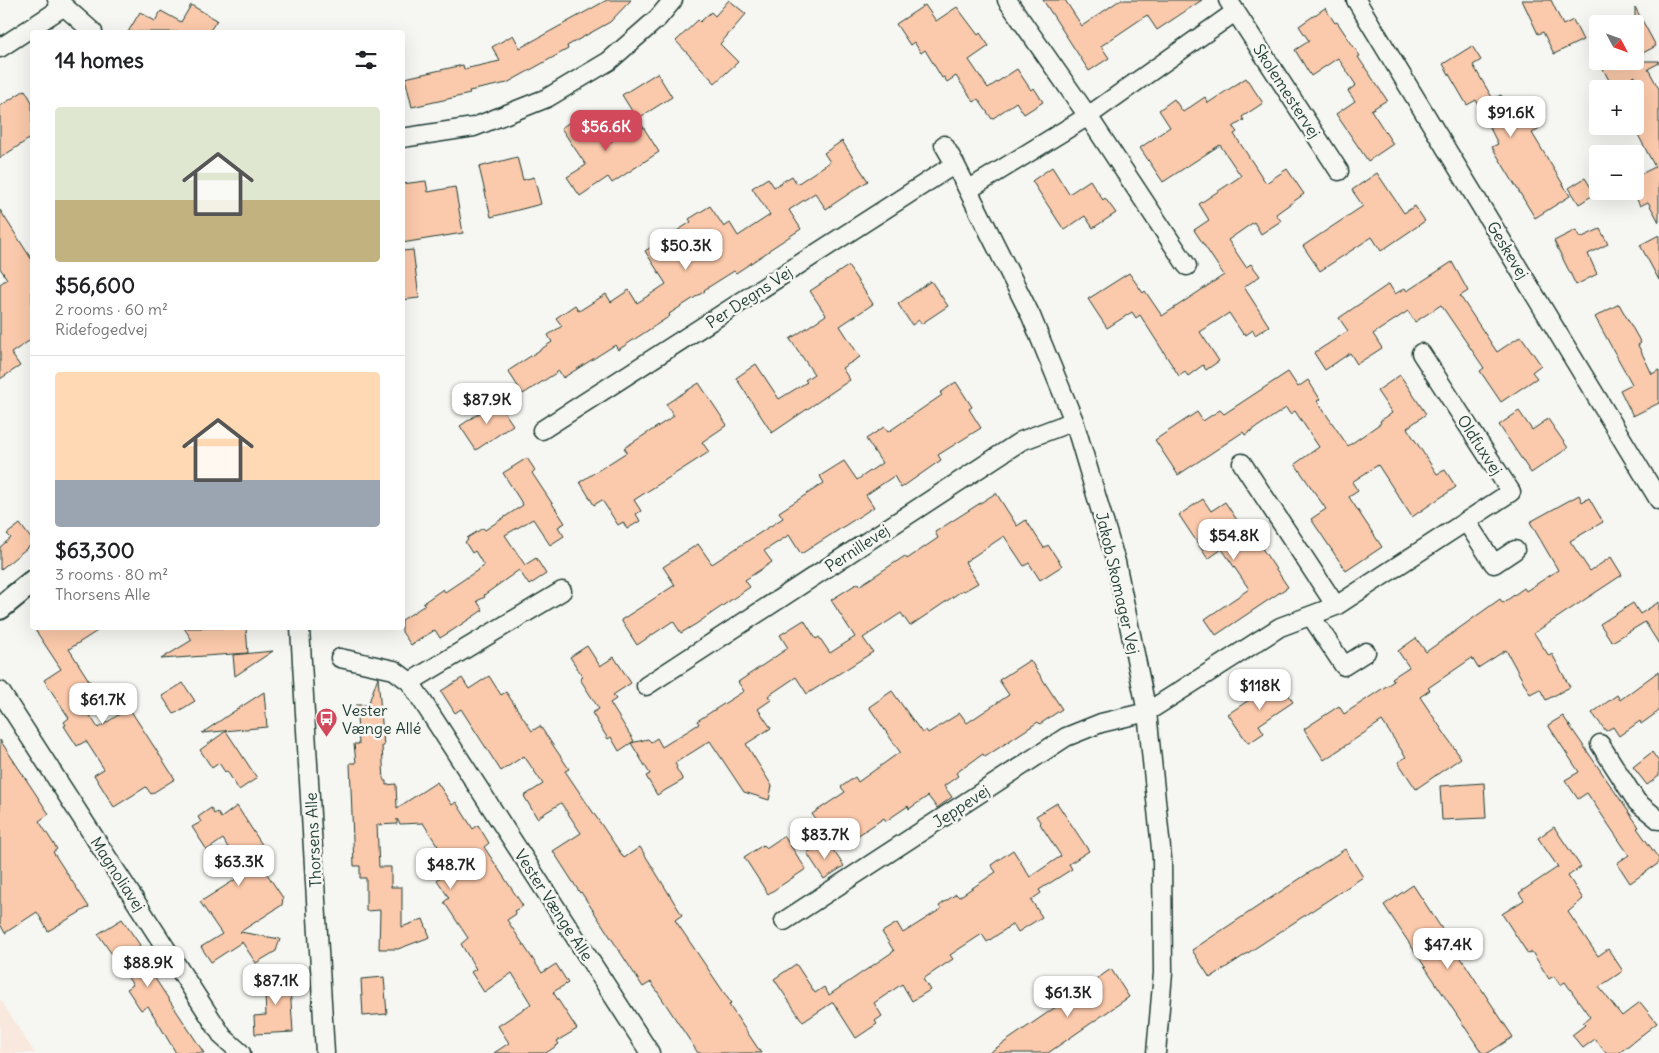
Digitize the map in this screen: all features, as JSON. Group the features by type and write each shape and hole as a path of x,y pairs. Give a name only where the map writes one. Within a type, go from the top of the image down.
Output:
{"street":[{"path":"405,138 474,127 546,98 609,61 658,18 673,0"},
{"path":"1007,0 1088,116 1187,266"},
{"name":"Geskevej","path":"1356,0 1659,500"},
{"path":"0,48 60,3 90,30"},
{"name":"Skolemestervej","path":"968,190 1088,116 1232,6 1339,171"},
{"name":"Jakob Skomager Vej","path":"944,145 1032,316 1074,421 1116,562 1147,712 1162,858 1163,973 1156,1053"},
{"name":"Per Degns Vej","path":"542,430 955,164"},
{"name":"Oldfuxvej","path":"1147,712 1280,627 1336,606 1511,492 1421,354"},
{"name":"Pernillevej","path":"646,686 1021,441 1074,421"},
{"path":"1242,463 1336,606"},
{"path":"1466,521 1494,564 1515,550"},
{"path":"0,608 30,584"},
{"path":"410,682 562,591"},
{"path":"1311,616 1344,666 1366,652"},
{"name":"Thorsens Alle","path":"300,630 325,1053"},
{"name":"Vester Vænge Alle","path":"340,658 394,670 410,682 650,1053"},
{"name":"Magnoliavej","path":"0,691 223,1037 241,1053"},
{"name":"Jeppevej","path":"784,921 1066,738 1101,723 1147,712"},
{"path":"1600,744 1637,802 1659,820"}],"shaded area":[{"path":"0,999 26,1040 35,1053 0,1053"}],"building":[{"path":"607,0 631,0 610,22 567,46 568,49 507,83 469,91 470,94 412,107 405,78 463,65 464,69 500,61 492,47 513,35 520,48"},
{"path":"729,0 746,14 720,44 738,62 715,83 676,41 698,20 700,22 711,12 715,16"},
{"path":"1043,0 1065,0 1082,26 1120,0 1202,0 1157,30 1147,15 1101,46 1109,58 1089,71"},
{"path":"1522,0 1551,0 1563,25 1573,20 1583,40 1554,54 1543,32 1538,34"},
{"path":"191,5 217,20 210,30 129,30 140,12 155,21 161,11 181,22"},
{"path":"925,5 936,21 957,7 978,35 980,33 989,46 969,60 988,88 1017,69 1031,90 1034,88 1043,102 1024,114 1016,102 992,119 978,99 974,102 956,76 947,82 944,77 942,78 925,50 921,53 914,42 910,45 896,24"},
{"path":"1635,7 1639,15 1635,15"},
{"path":"1325,8 1360,56 1358,57 1387,100 1371,110 1393,144 1368,161 1336,114 1355,101 1348,91 1356,85 1338,58 1311,76 1295,50 1309,41 1299,26"},
{"path":"1644,24 1656,46 1644,52"},
{"path":"1472,46 1481,60 1473,65 1493,99 1501,95 1511,115 1526,107 1538,130 1532,133 1570,196 1535,218 1492,147 1498,144 1476,100 1467,105 1443,64"},
{"path":"1644,61 1659,61 1659,63 1648,69 1659,89 1659,222 1648,202 1640,206 1637,200 1644,200 1644,172 1655,167 1638,135 1644,135 1644,80 1635,80 1635,76 1628,80 1609,80 1604,70 1644,70"},
{"path":"657,73 672,97 637,119 622,95"},
{"path":"1246,78 1263,103 1242,117 1244,120 1233,127 1237,132 1234,134 1266,183 1287,169 1304,194 1276,214 1281,221 1261,234 1254,222 1228,240 1246,267 1251,264 1260,276 1244,287 1269,326 1255,335 1253,330 1246,335 1245,333 1243,334 1229,313 1200,332 1219,361 1206,370 1203,365 1188,376 1185,372 1179,376 1140,315 1136,318 1132,312 1107,328 1088,299 1129,273 1143,293 1145,291 1162,316 1224,275 1194,230 1209,220 1199,204 1241,176 1220,145 1163,182 1140,148 1170,127 1159,110 1174,99 1183,112 1205,97 1208,103"},
{"path":"25,90 30,99 30,138 0,158 0,106"},
{"path":"588,110 609,143 640,122 659,152 612,183 608,177 580,196 567,177 586,165 561,128"},
{"path":"842,141 868,181 826,209 815,193 789,210 801,229 736,273 734,271 704,290 669,314 670,316 618,350 615,345 563,378 559,371 523,394 508,371 552,342 548,335 562,326 556,318 575,305 579,311 606,294 611,302 629,290 637,303 666,284 645,251 691,222 689,219 710,206 724,227 730,223 738,236 770,215 752,188 768,178 774,187 792,176 797,184 830,162 824,153"},
{"path":"517,157 523,180 534,177 541,204 491,217 479,167"},
{"path":"1052,167 1069,194 1090,180 1103,200 1105,198 1116,213 1093,228 1085,216 1064,230 1032,181"},
{"path":"1377,173 1404,213 1415,206 1425,221 1381,251 1372,237 1320,271 1303,246 1363,206 1352,190"},
{"path":"1585,178 1589,184 1589,198 1579,204 1569,188"},
{"path":"426,181 428,192 455,187 463,233 405,243 405,184"},
{"path":"0,210 30,257 30,340 11,353 20,366 0,379 0,284 7,279 0,268"},
{"path":"1600,229 1608,244 1588,254 1597,274 1576,285 1554,241 1576,230 1580,238"},
{"path":"1659,235 1659,280 1640,245"},
{"path":"413,250 419,298 405,300 405,251"},
{"path":"1452,262 1468,291 1460,296 1497,352 1521,336 1541,365 1532,372 1537,378 1501,402 1480,371 1484,368 1441,305 1415,322 1408,311 1373,334 1382,348 1357,364 1350,353 1325,370 1314,353 1348,331 1339,318 1389,284 1395,294 1405,288 1407,291"},
{"path":"848,266 873,304 840,326 860,357 842,368 850,380 772,433 736,378 756,364 779,399 807,382 805,380 814,374 790,339 826,315 810,291"},
{"path":"931,281 948,306 921,324 919,320 912,325 898,304"},
{"path":"1619,304 1641,343 1638,345 1652,374 1659,370 1659,403 1633,416 1620,390 1632,384 1595,317"},
{"path":"1288,372 1298,387 1308,380 1320,399 1317,401 1348,446 1392,413 1377,391 1400,375 1426,414 1407,428 1437,474 1445,470 1456,487 1412,517 1378,465 1352,482 1358,491 1349,497 1382,547 1346,571 1311,519 1326,509 1295,464 1319,447 1295,411 1290,414 1286,408 1245,435 1243,432 1178,475 1155,440 1197,412 1203,421 1220,410 1224,414"},
{"path":"956,382 972,407 969,409 981,428 938,455 941,460 901,488 894,476 866,495 874,507 801,554 789,535 764,551 772,562 745,580 750,587 696,624 681,633 673,621 637,645 621,620 675,585 663,567 698,544 712,564 783,518 779,512 824,483 820,476 844,461 857,480 882,463 866,439 884,427 888,432 942,395 940,393"},
{"path":"699,383 727,425 702,442 709,452 634,500 641,511 636,514 640,521 627,529 623,522 618,525 602,500 594,505 580,482 627,452 624,448 674,416 666,404"},
{"path":"497,401 513,425 476,450 460,426"},
{"path":"1519,411 1532,430 1548,419 1568,448 1531,473 1499,425"},
{"path":"527,458 535,470 532,473 565,523 558,527 564,536 550,545 533,519 505,535 525,565 536,558 546,574 529,585 519,570 484,595 485,597 477,601 483,610 440,638 435,630 411,645 402,632 402,630 405,630 405,618 425,605 423,603 443,589 445,592 484,566 475,551 472,553 465,542 468,540 467,538 483,528 485,530 523,505 503,473"},
{"path":"996,493 1017,526 1026,520 1044,548 1048,545 1062,566 1040,580 1029,563 1024,566 1004,536 965,562 978,583 963,590 910,626 901,613 863,638 873,652 807,694 796,677 768,696 771,700 758,709 771,728 746,744 772,786 769,800 744,792 710,741 675,763 683,780 657,795 646,776 650,774 631,743 648,739 651,742 657,738 662,747 699,724 697,721 744,691 738,682 788,648 780,635 804,620 816,639 819,637 830,653 855,637 831,600 858,583 859,586 905,556 907,559 938,538 935,532"},
{"path":"1579,495 1582,502 1589,498 1603,522 1570,541 1590,571 1611,557 1622,575 1534,633 1549,656 1552,654 1570,687 1546,700 1540,689 1530,694 1506,650 1478,668 1472,658 1428,688 1430,690 1420,697 1461,758 1416,789 1398,762 1406,757 1382,721 1324,760 1304,729 1339,706 1344,714 1394,681 1392,678 1409,667 1398,651 1416,638 1426,652 1500,599 1503,603 1524,588 1526,591 1558,570 1530,522"},
{"path":"1203,499 1211,511 1225,502 1253,544 1257,541 1288,587 1216,635 1205,619 1249,589 1222,549 1208,559 1179,515"},
{"path":"20,524 30,537 30,546 0,570 0,547 11,538 7,534"},
{"path":"1659,602 1659,644 1645,622 1612,642 1600,624 1633,603 1640,614"},
{"path":"35,630 99,630 69,649 95,690 80,700 98,728 129,708 175,779 151,794 146,787 114,807 94,775 104,769 86,741 77,746 64,726 66,725 64,722 69,718 44,680 61,669"},
{"path":"185,630 246,630 248,653 161,659 192,640"},
{"path":"587,646 600,666 614,657 631,683 613,695 616,699 610,703 634,741 619,751 611,737 608,739 592,713 599,709 580,679 583,677 570,657"},
{"path":"273,651 235,676 233,655"},
{"path":"1030,660 1062,709 1040,724 1038,722 985,757 983,754 956,773 958,776 944,786 952,797 937,808 928,796 909,809 908,806 886,821 884,818 836,850 812,814 845,792 841,787 855,777 858,782 900,752 869,707 892,691 922,733 926,730 928,733 960,713 967,723 1009,695 999,680"},
{"path":"1659,671 1659,711 1641,724 1640,721 1619,736 1613,727 1606,731 1592,713 1617,695 1620,700"},
{"path":"489,676 501,695 506,692 532,731 540,726 569,769 565,771 624,858 640,847 682,915 675,920 731,1003 729,1005 761,1053 698,1053 651,982 643,987 553,851 581,833 561,803 537,818 524,796 543,784 524,756 501,771 461,709 455,713 441,691 462,678 469,689"},
{"path":"378,677 384,746 382,746 384,781 386,781 386,785 396,784 397,808 437,782 452,805 456,802 473,829 478,825 489,843 484,847 523,906 514,911 516,914 507,920 542,973 556,964 568,983 553,992 577,1029 557,1041 559,1044 546,1053 494,1053 509,1043 498,1026 531,1004 512,973 484,992 471,972 476,969 461,944 468,938 444,902 449,898 437,880 452,868 423,823 400,824 397,819 397,824 377,825 379,867 391,867 391,887 402,887 402,927 423,919 430,937 398,949 379,949 380,910 366,911 366,878 360,878 360,866 354,866 350,763 356,763 354,744 359,744 356,705 368,705"},
{"path":"1279,680 1293,702 1259,725 1264,733 1249,743 1228,714"},
{"path":"183,683 195,701 174,714 162,696"},
{"path":"264,692 267,727 202,733 230,714"},
{"path":"1563,716 1659,859 1659,863 1630,883 1617,863 1629,855 1587,793 1578,799 1565,780 1579,772 1548,725"},
{"path":"226,731 257,778 239,790 227,771 225,772 219,763 212,768 200,750"},
{"path":"0,740 49,814 39,821 57,849 53,852 89,907 48,931 37,912 5,933 0,924"},
{"path":"1652,752 1659,762 1659,776 1647,785 1633,767"},
{"path":"1484,783 1486,818 1442,820 1440,786"},
{"path":"1057,803 1089,851 1069,864 1072,869 1039,890 1041,893 1031,900 1042,917 1018,932 1013,924 987,942 982,934 950,955 953,959 923,979 930,990 912,1001 902,984 874,1003 882,1016 875,1021 877,1024 856,1038 833,1002 803,1022 774,979 796,964 815,993 824,987 829,995 894,951 882,932 897,923 903,933 941,909 939,906 956,894 959,897 996,872 991,865 1013,850 1030,877 1061,856 1036,816"},
{"path":"237,806 270,857 267,859 270,864 263,868 283,898 282,905 240,932 280,939 276,951 256,963 242,942 211,962 201,947 222,934 200,902 244,874 223,839 207,850 192,827 201,822 198,817 211,808 214,814 217,812 221,818"},
{"path":"1554,827 1581,867 1568,876 1583,899 1568,912 1598,956 1608,949 1623,971 1599,987 1622,1016 1640,1002 1657,1023 1619,1053 1606,1053 1595,1039 1583,1048 1572,1035 1585,1025 1583,1023 1590,1017 1565,982 1560,985 1554,976 1549,979 1532,952 1528,954 1502,914 1524,900 1519,893 1558,867 1538,838"},
{"path":"784,836 806,869 768,894 744,857 763,845 766,848"},
{"path":"826,840 844,866 824,879 807,853"},
{"path":"1345,849 1363,877 1210,978 1192,950"},
{"path":"1413,885 1513,1037 1488,1053 1482,1053 1384,905"},
{"path":"122,919 140,945 137,951 204,1053 176,1053 148,1006 141,1010 127,989 133,985 98,934"},
{"path":"1111,969 1129,997 1048,1053 989,1053"},
{"path":"289,972 293,1032 255,1034 254,1016 266,1015 264,974"},
{"path":"384,977 387,1014 363,1016 361,979"}],"place":[{"name":"Vester Vænge Allé","path":"326,738"}]}
